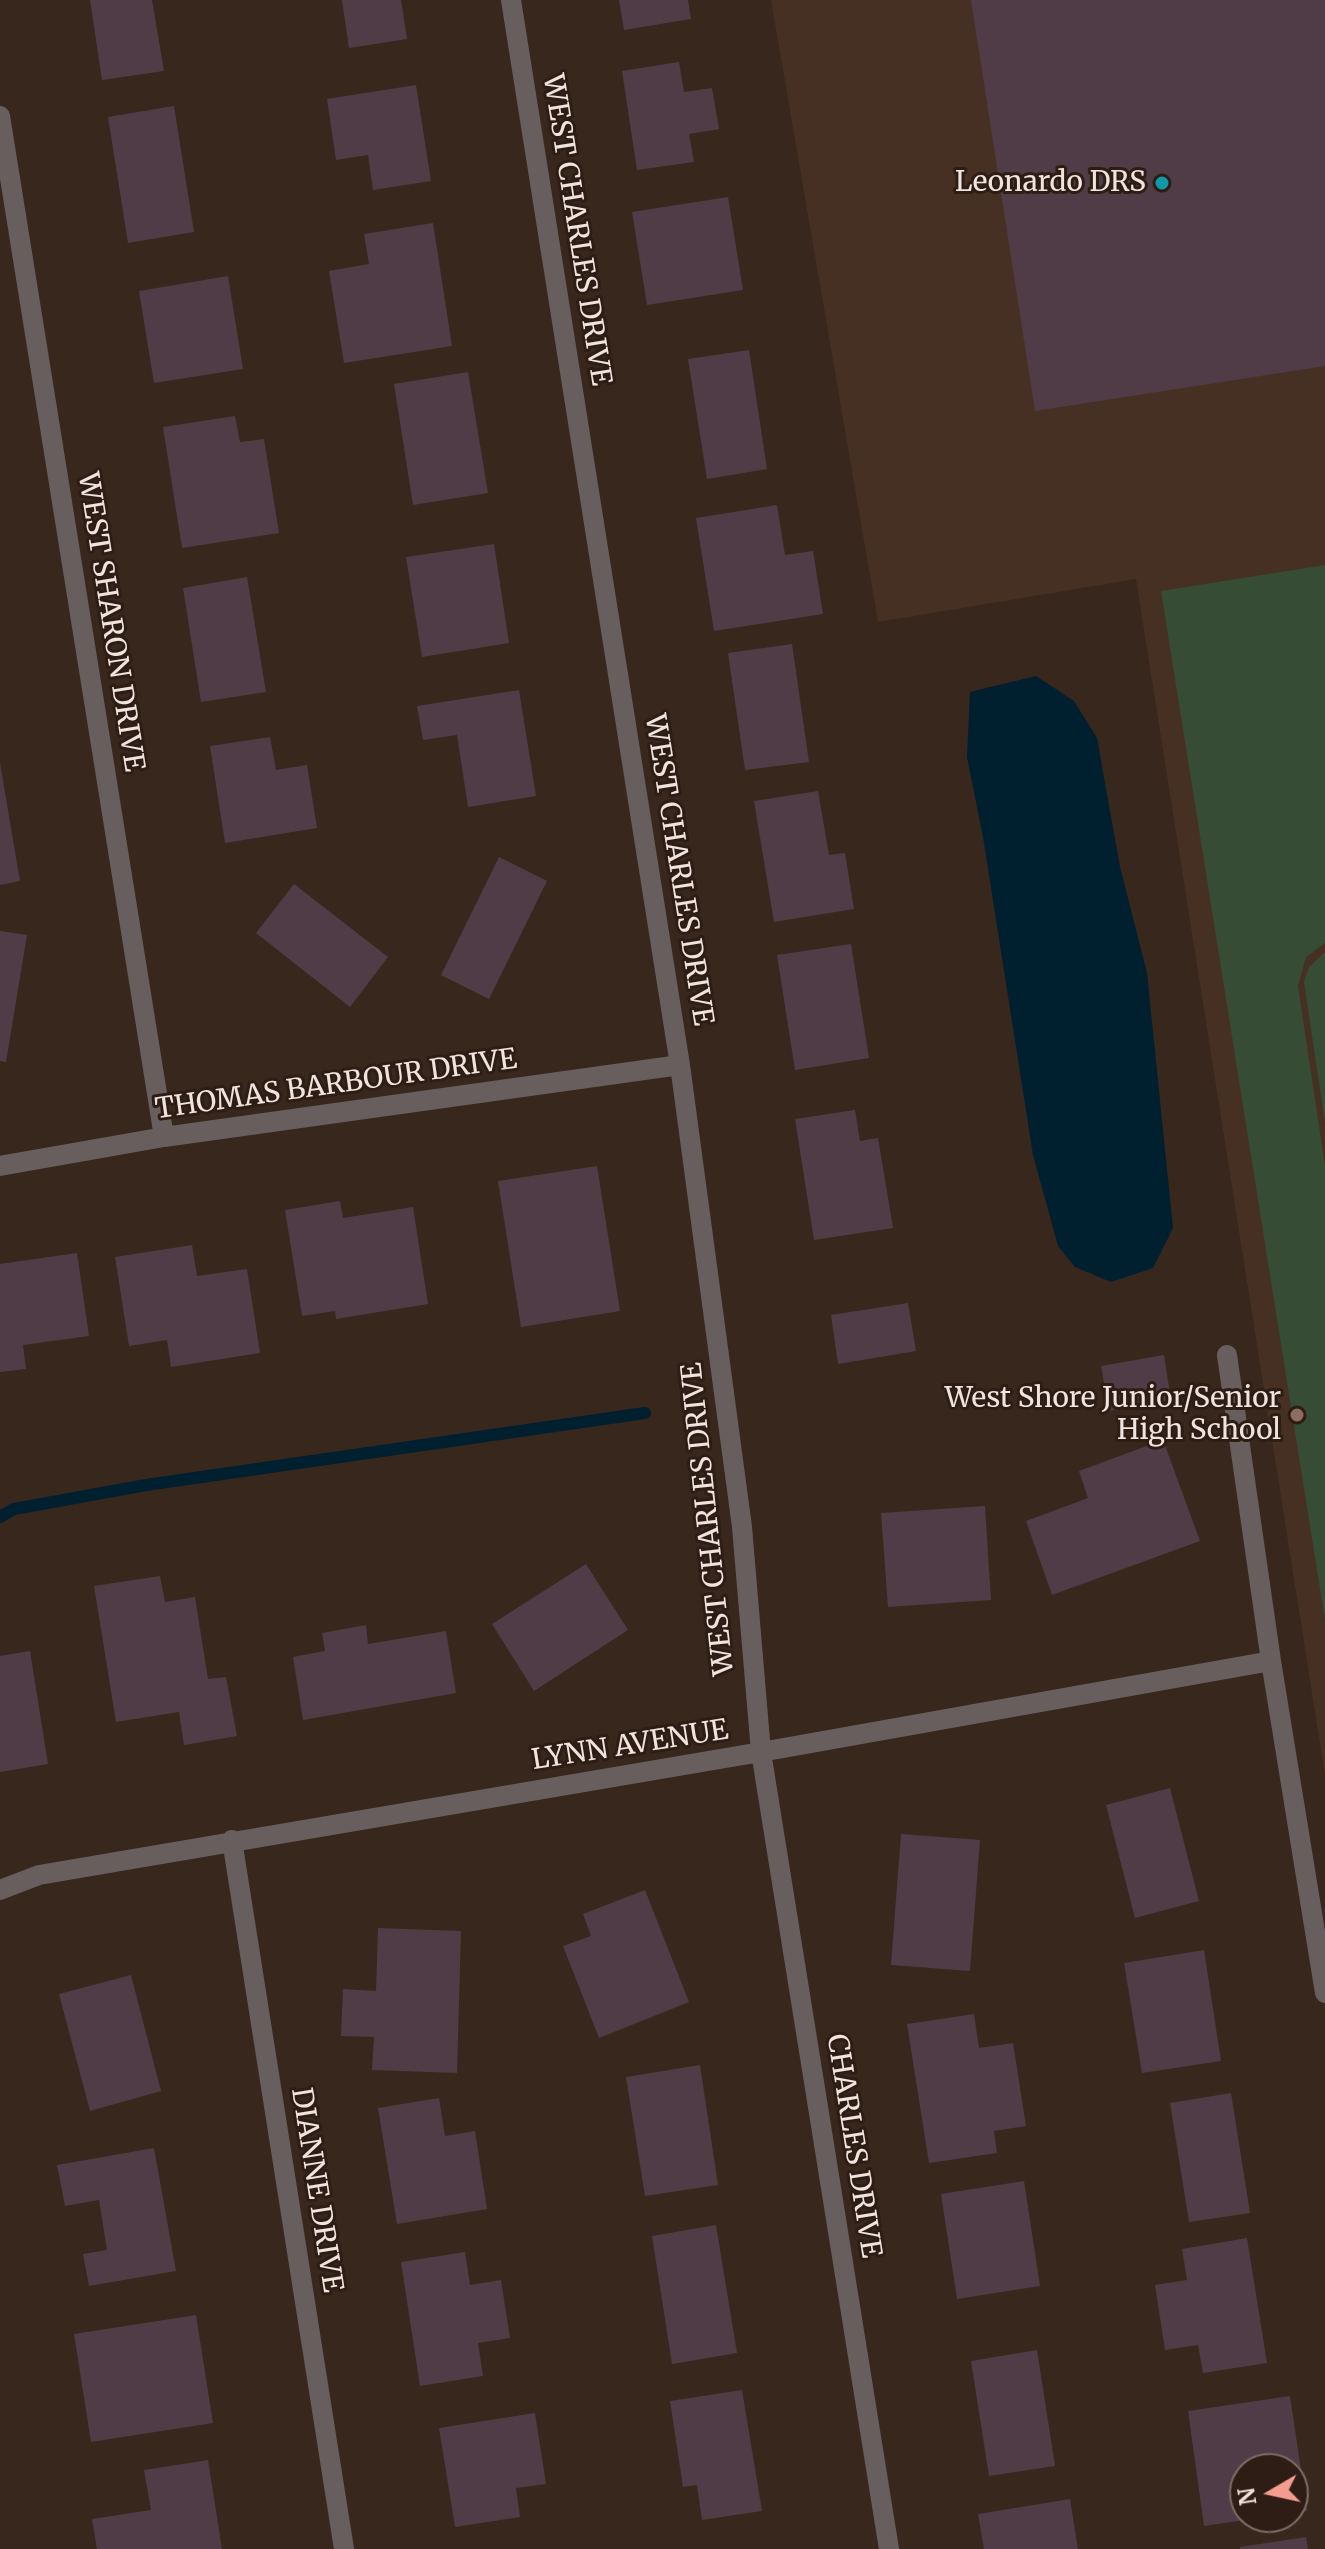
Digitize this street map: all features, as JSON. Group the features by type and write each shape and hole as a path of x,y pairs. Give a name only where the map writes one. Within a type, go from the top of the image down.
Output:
{"street":[{"name":"WEST CHARLES DRIVE","path":"511,0 680,1065 742,1527 761,1752"},
{"name":"WEST SHARON DRIVE","path":"0,116 164,1137"},
{"name":"THOMAS BARBOUR DRIVE","path":"0,1166 164,1137 680,1065"},
{"path":"1227,1355 1271,1661 1325,1993"},
{"name":"LYNN AVENUE","path":"0,1890 39,1875 232,1840 761,1752 1271,1661"},
{"name":"CHARLES DRIVE","path":"761,1752 889,2549"},
{"name":"DIANNE DRIVE","path":"232,1840 344,2549"}],"shaded area":[{"path":"771,0 1325,0 1325,1775 1136,579 878,622"}],"green space":[{"name":"West Shore Junior/Senior High School","path":"1325,565 1325,943 1306,957 1298,986 1325,1166 1325,1620 1161,591"},
{"path":"1325,952 1325,1123 1304,982 1309,967"}],"water":[{"path":"1036,676 1074,701 1097,738 1120,867 1147,973 1173,1228 1153,1268 1111,1282 1075,1267 1058,1246 1033,1155 983,837 967,757 970,692"}],"building":[{"path":"90,0 152,0 164,71 102,80"},
{"path":"342,0 401,0 407,39 349,48"},
{"path":"619,0 688,0 691,19 624,30"},
{"name":"Leonardo DRS","path":"971,0 1325,0 1325,366 1035,411"},
{"path":"679,62 684,92 712,88 719,129 689,134 694,162 637,170 622,71"},
{"path":"416,85 431,181 373,190 368,155 336,160 327,99"},
{"path":"174,106 194,232 128,243 108,117"},
{"path":"728,197 743,290 647,305 632,212"},
{"path":"433,223 452,346 344,363 329,271 369,264 364,234"},
{"path":"228,276 243,369 154,383 139,291"},
{"path":"749,350 767,469 707,479 688,359"},
{"path":"468,372 488,493 413,505 394,384"},
{"path":"235,416 240,442 264,439 279,533 182,548 163,427"},
{"path":"777,505 785,555 813,551 823,614 714,631 696,518"},
{"path":"494,544 509,643 422,657 406,557"},
{"path":"247,577 266,692 201,702 183,588"},
{"path":"792,644 809,762 745,770 728,653"},
{"path":"519,690 536,796 468,807 457,735 423,740 417,706"},
{"path":"270,737 276,770 307,765 317,828 225,843 210,746"},
{"path":"0,763 20,881 0,885"},
{"path":"818,791 829,855 845,853 854,909 774,922 754,801"},
{"path":"499,857 547,881 489,999 441,975"},
{"path":"294,884 388,957 350,1007 256,933"},
{"path":"0,931 27,935 6,1062 0,1061"},
{"path":"851,944 869,1058 795,1070 777,955"},
{"path":"855,1110 860,1141 878,1138 893,1228 814,1240 795,1119"},
{"path":"597,1166 620,1311 521,1327 498,1181"},
{"path":"340,1201 343,1218 413,1207 428,1304 336,1319 335,1311 302,1316 285,1210"},
{"path":"192,1245 197,1276 247,1269 260,1353 171,1367 167,1340 129,1346 115,1257"},
{"path":"77,1253 89,1336 23,1345 26,1369 0,1372 0,1264"},
{"path":"908,1303 916,1351 838,1364 831,1315"},
{"path":"1164,1355 1171,1400 1109,1411 1101,1366"},
{"path":"1163,1440 1200,1541 1052,1595 1026,1521 1088,1498 1079,1471"},
{"path":"985,1506 991,1600 888,1607 881,1513"},
{"path":"586,1564 628,1630 534,1691 492,1624"},
{"path":"160,1576 165,1602 195,1597 208,1679 226,1677 237,1736 184,1745 179,1712 116,1722 94,1586"},
{"path":"366,1625 368,1644 446,1631 456,1693 303,1720 293,1657 325,1651 322,1633"},
{"path":"30,1651 48,1764 0,1772 0,1656"},
{"path":"1170,1788 1199,1901 1135,1918 1106,1805"},
{"path":"901,1834 980,1840 970,1971 891,1965"},
{"path":"645,1890 689,2002 599,2038 563,1946 591,1936 583,1914"},
{"path":"378,1928 461,1931 457,2073 372,2070 374,2037 341,2036 343,1989 376,1991"},
{"path":"1204,1950 1221,2061 1142,2073 1124,1963"},
{"path":"131,1975 161,2091 90,2111 59,1994"},
{"path":"974,2014 979,2048 1013,2043 1026,2126 994,2131 997,2153 929,2163 907,2024"},
{"path":"700,2065 718,2185 645,2196 626,2077"},
{"path":"1231,2093 1250,2213 1189,2222 1170,2103"},
{"path":"439,2098 445,2136 475,2131 487,2209 397,2224 378,2108"},
{"path":"154,2148 176,2271 89,2286 83,2254 107,2250 99,2200 65,2206 57,2165"},
{"path":"1024,2181 1040,2286 957,2299 941,2194"},
{"path":"716,2225 737,2353 672,2364 652,2236"},
{"path":"1247,2238 1267,2363 1203,2373 1198,2345 1165,2350 1155,2285 1187,2280 1182,2249"},
{"path":"465,2252 470,2285 501,2280 510,2338 478,2343 483,2376 420,2386 401,2262"},
{"path":"196,2315 213,2423 91,2442 74,2334"},
{"path":"1037,2350 1055,2466 989,2476 971,2361"},
{"path":"742,2390 762,2511 702,2520 697,2485 683,2487 670,2401"},
{"path":"1290,2396 1298,2453 1229,2453 1229,2522 1204,2526 1188,2411"},
{"path":"535,2413 546,2484 516,2488 520,2517 455,2527 439,2428"},
{"path":"208,2460 222,2549 97,2549 92,2519 151,2510 144,2470"},
{"path":"1070,2499 1078,2549 984,2549 978,2514"},
{"path":"1306,2537 1308,2549 1240,2549 1240,2547"}],"waterway":[{"path":"0,1517 14,1509 146,1485 645,1413"}],"place":[{"name":"Leonardo DRS","path":"1162,183"},
{"name":"West Shore Junior/Senior High School","path":"1297,1415"}]}
